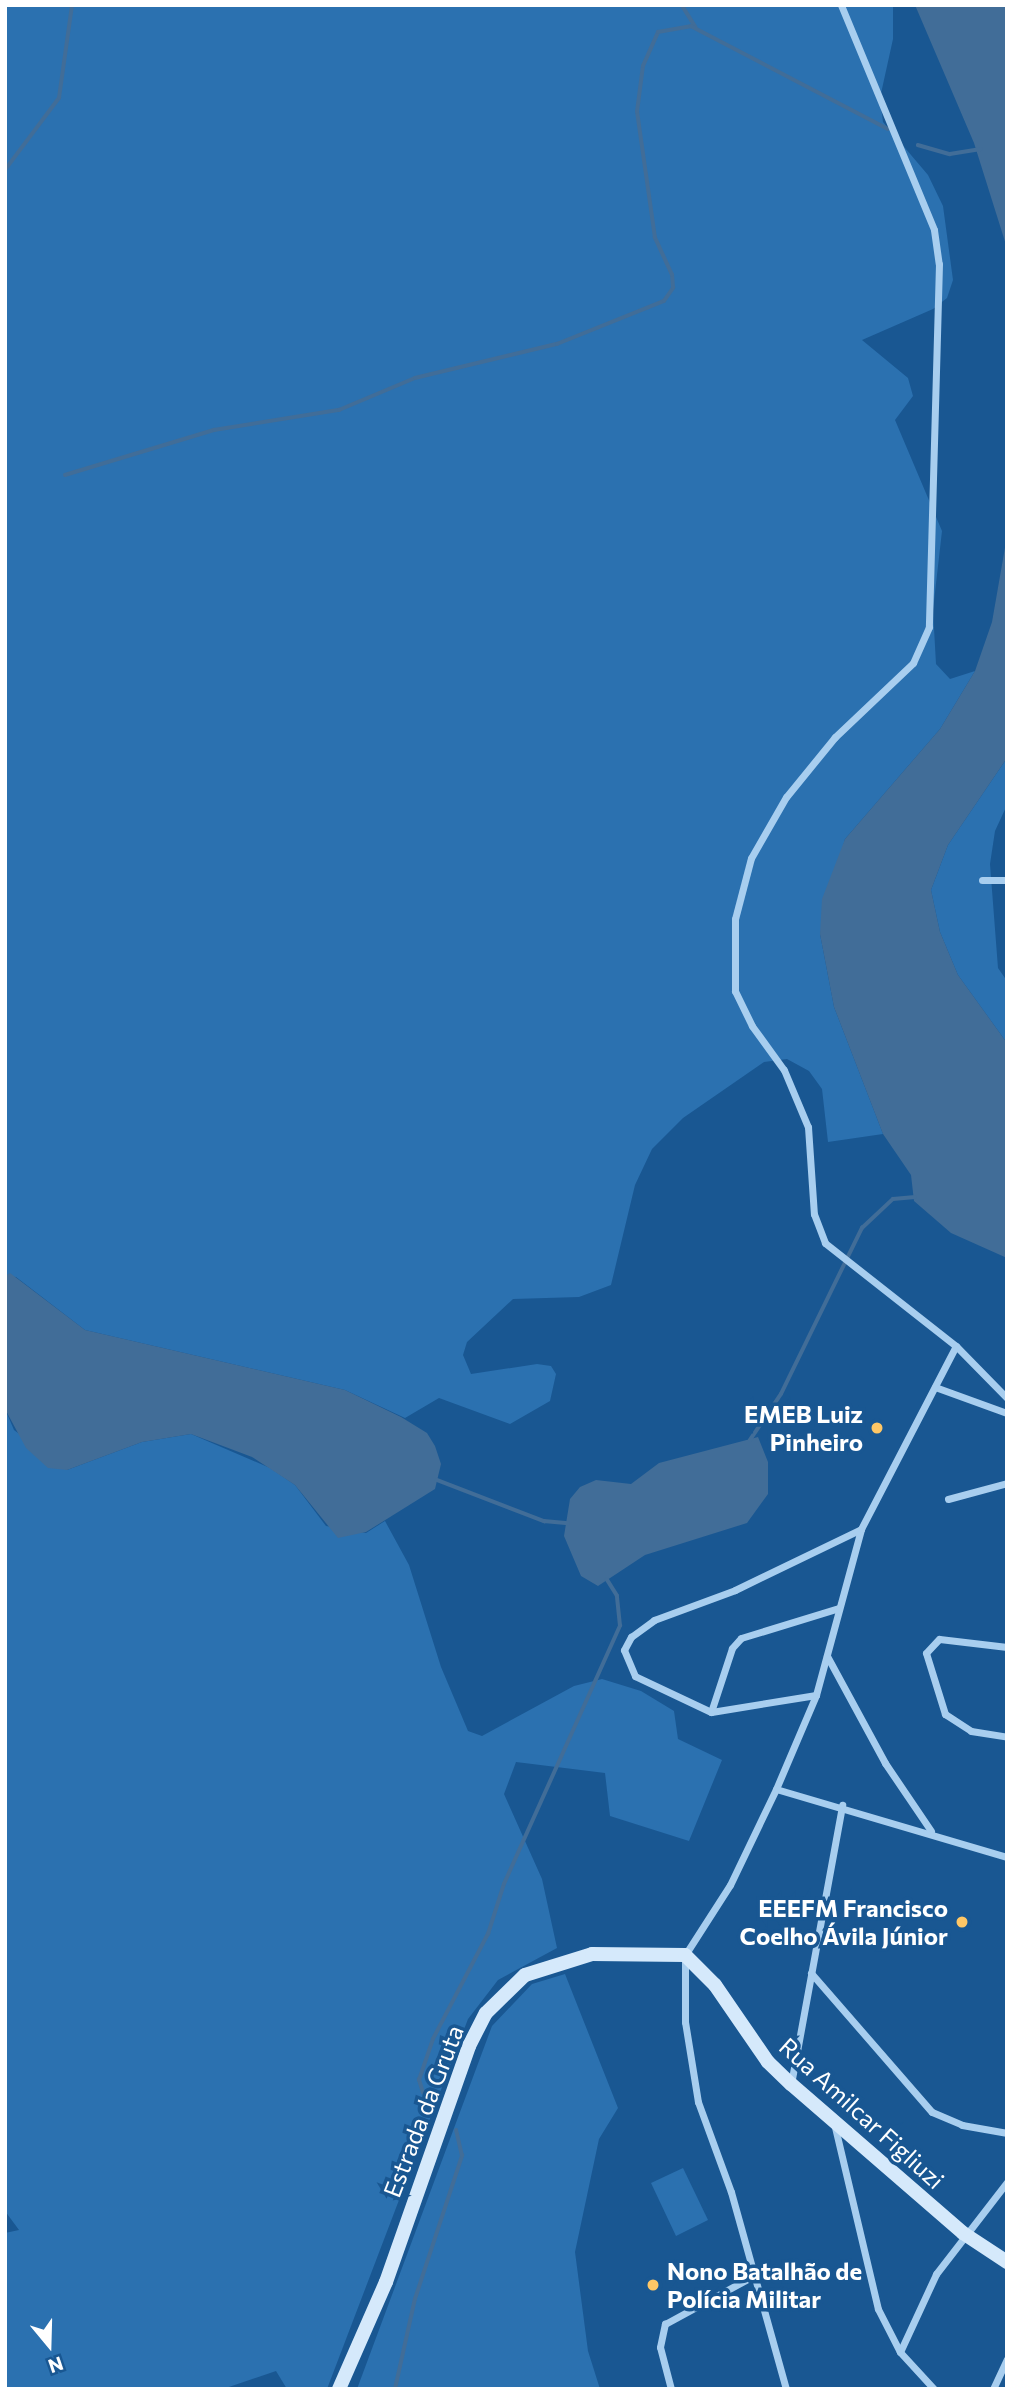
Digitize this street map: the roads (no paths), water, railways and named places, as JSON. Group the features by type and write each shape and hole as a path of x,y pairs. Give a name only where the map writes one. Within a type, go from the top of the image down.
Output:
{"main road":[{"name":"Estrada da Gruta","path":"339,2389 386,2282 469,2046 501,1993 525,1975 567,1959 632,1952 685,1955"},
{"name":"Rua Amilcar Figliuzi","path":"685,1955 715,1984 760,2051 834,2130 962,2233 1007,2262"}],"street":[{"path":"841,5 925,201 939,264 935,555 923,645 896,682 835,737 786,797 751,858 737,906 735,991 752,1026 784,1070 808,1127 814,1214 825,1243 838,1257 956,1346 1007,1398"},
{"path":"982,880 1007,880"},
{"path":"786,2389 731,2193 698,2102 685,2022 685,1955 730,1885 776,1790 816,1695 861,1529 956,1346"},
{"path":"935,1387 1007,1413"},
{"path":"948,1499 1007,1483"},
{"path":"816,1695 711,1712 635,1676 624,1650 631,1637 654,1620 735,1590 861,1529"},
{"path":"711,1712 733,1648 749,1635 838,1608"},
{"path":"1007,1647 939,1639 926,1653 945,1714 971,1731 1007,1737"},
{"path":"827,1655 885,1763 932,1831"},
{"path":"776,1790 842,1805 932,1831 1007,1857"},
{"path":"791,2084 842,1805"},
{"path":"811,1973 932,2112 962,2125 1007,2133"},
{"path":"834,2130 878,2309 900,2352 933,2389"},
{"path":"900,2352 936,2274 962,2233 1007,2182"},
{"path":"671,2389 660,2347 665,2324 753,2276"},
{"path":"993,2389 1007,2359"}],"waterway":[{"path":"5,170 59,98 72,5"},
{"path":"682,5 696,27"},
{"path":"65,475 214,430 339,410 415,378 557,344 664,301 673,288 672,275 655,238 637,112 643,66 658,32 691,26 888,129"},
{"path":"918,145 950,154 981,149"},
{"path":"750,1440 781,1394 862,1228 893,1199 915,1197"},
{"path":"437,1480 544,1521 568,1523"},
{"path":"423,2093 419,2080 433,2039 488,1934 504,1884 620,1626 617,1596 607,1580"},
{"path":"395,2389 415,2299 462,2156 456,2131"}],"place":[{"name":"EMEB Luiz Pinheiro","path":"877,1428"},
{"name":"EEEFM Francisco Coelho Ávila Júnior","path":"962,1922"},
{"name":"Nono Batalhão de Polícia Militar","path":"653,2285"}]}
